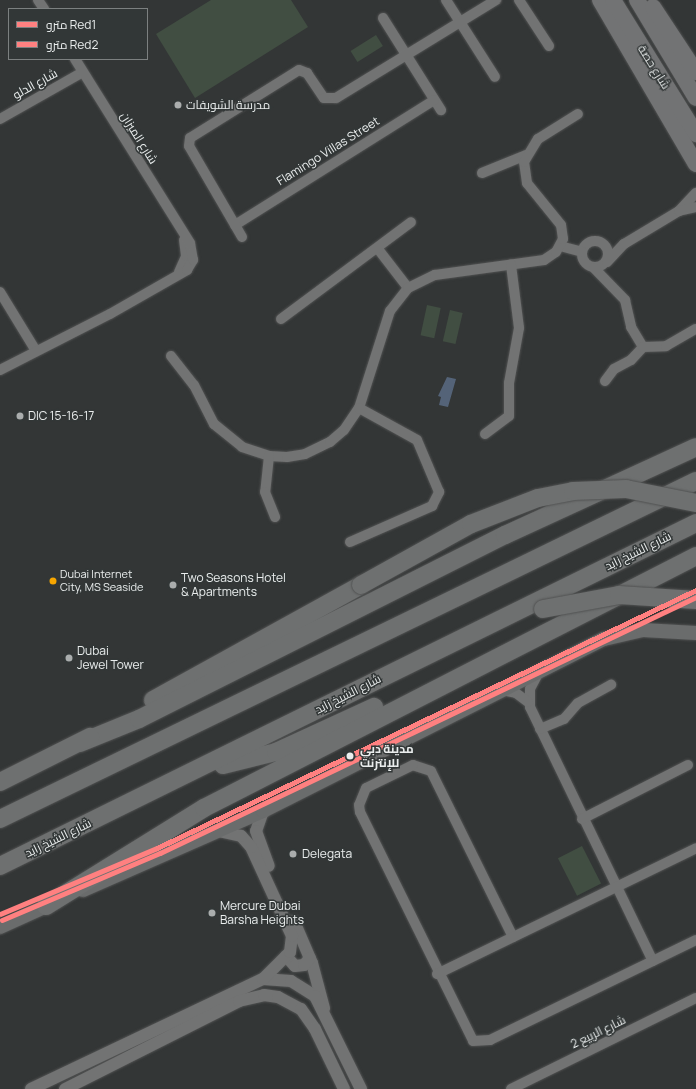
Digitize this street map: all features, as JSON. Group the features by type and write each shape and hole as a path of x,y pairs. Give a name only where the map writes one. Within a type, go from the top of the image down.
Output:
{"highway":[{"path":"664,460 696,441"},
{"path":"80,743 139,719 481,547 664,460 696,447"},
{"path":"0,819 696,481"},
{"path":"0,782 80,743 471,524 538,498 573,491 626,489 696,503"},
{"name":"شارع الشيخ زايد","path":"0,866 207,767 360,688 696,523"},
{"path":"46,906 204,808 511,648 696,556"},
{"path":"360,688 406,675 542,609 619,595 696,600"},
{"path":"207,767 276,752 460,667 511,648"}],"main road":[{"path":"600,0 696,164"},
{"name":"شارع حصة","path":"612,0 696,134"},
{"name":"شارع حصة","path":"637,0 696,98"},
{"path":"648,0 696,72"},
{"path":"0,927 263,811 496,691 621,634 658,630 696,633"}],"street":[{"path":"446,0 495,77"},
{"path":"242,237 189,146 190,138 299,70 307,73 322,96 330,100 496,0"},
{"path":"520,0 549,46"},
{"path":"383,18 441,110"},
{"name":"شارع الميزان","path":"0,370 187,270 193,260 192,248 76,60"},
{"name":"شارع الدلو","path":"0,119 83,72"},
{"name":"Flamingo Villas Street","path":"235,225 434,100"},
{"path":"482,173 526,155 538,139 578,114"},
{"path":"171,356 194,385 220,431 242,447 269,456 296,456 322,447 344,430 359,408 390,312 408,288 435,275 544,260 560,246 561,225 527,183 526,155"},
{"path":"594,268 606,263 624,244 679,211 696,193"},
{"path":"679,211 696,207"},
{"path":"281,318 378,249 411,222"},
{"path":"582,252 592,241 624,244"},
{"path":"603,243 609,255 606,263 604,279"},
{"path":"560,246 582,252"},
{"path":"378,249 408,288"},
{"path":"582,252 586,264 594,268 625,300 631,327 643,347"},
{"path":"485,434 509,416 509,383 519,328 510,265"},
{"path":"0,292 36,351"},
{"path":"606,381 614,369 631,360 643,347 666,346 696,329"},
{"path":"350,542 432,506 439,492 417,440 359,408"},
{"path":"269,456 265,492 275,517"},
{"path":"529,704 532,682 540,670"},
{"path":"540,728 564,719 578,703 611,685"},
{"path":"496,691 512,692 529,704 582,819 653,961"},
{"path":"582,819 688,765"},
{"path":"513,937 434,775 423,766 408,767 366,788 359,808 467,1035 477,1043 490,1040 696,940"},
{"path":"263,811 257,824 257,838 310,958 324,1008 359,1084 368,1089"},
{"path":"31,1089 262,979 286,956 292,936 251,847 234,833 220,831"},
{"path":"438,974 696,848"},
{"path":"286,956 295,966 304,965 310,958"},
{"path":"262,979 291,981 304,987 324,1008"},
{"path":"65,1089 239,1001 264,995 284,999 301,1009 315,1029 344,1089"},
{"name":"شارع الربيع 2","path":"511,1089 696,998"}],"green space":[{"path":"211,0 291,0 308,27 195,98 156,34"},
{"path":"376,35 383,46 357,62 351,51"},
{"path":"427,305 441,308 434,338 421,335"},
{"path":"450,310 463,313 455,344 443,341"},
{"path":"582,846 601,883 577,896 558,858"}],"water":[{"path":"447,377 456,379 448,407 439,405 441,397 438,396"}],"metro line":[{"name":"Red1","path":"0,914 157,848 696,590"},
{"name":"Red2","path":"2,920 160,853 696,597"}],"place":[{"name":"مدرسة الشويفات","path":"178,105"},
{"name":"DIC 15-16-17","path":"20,416"},
{"name":"Dubai Internet City, MS Seaside","path":"53,581"},
{"name":"Two Seasons Hotel & Apartments","path":"173,585"},
{"name":"Dubai Jewel Tower","path":"69,658"},
{"name":"مدينة دبي للإنترنت","path":"350,756"},
{"name":"Delegata","path":"293,854"},
{"name":"Mercure Dubai Barsha Heights","path":"212,913"}]}
